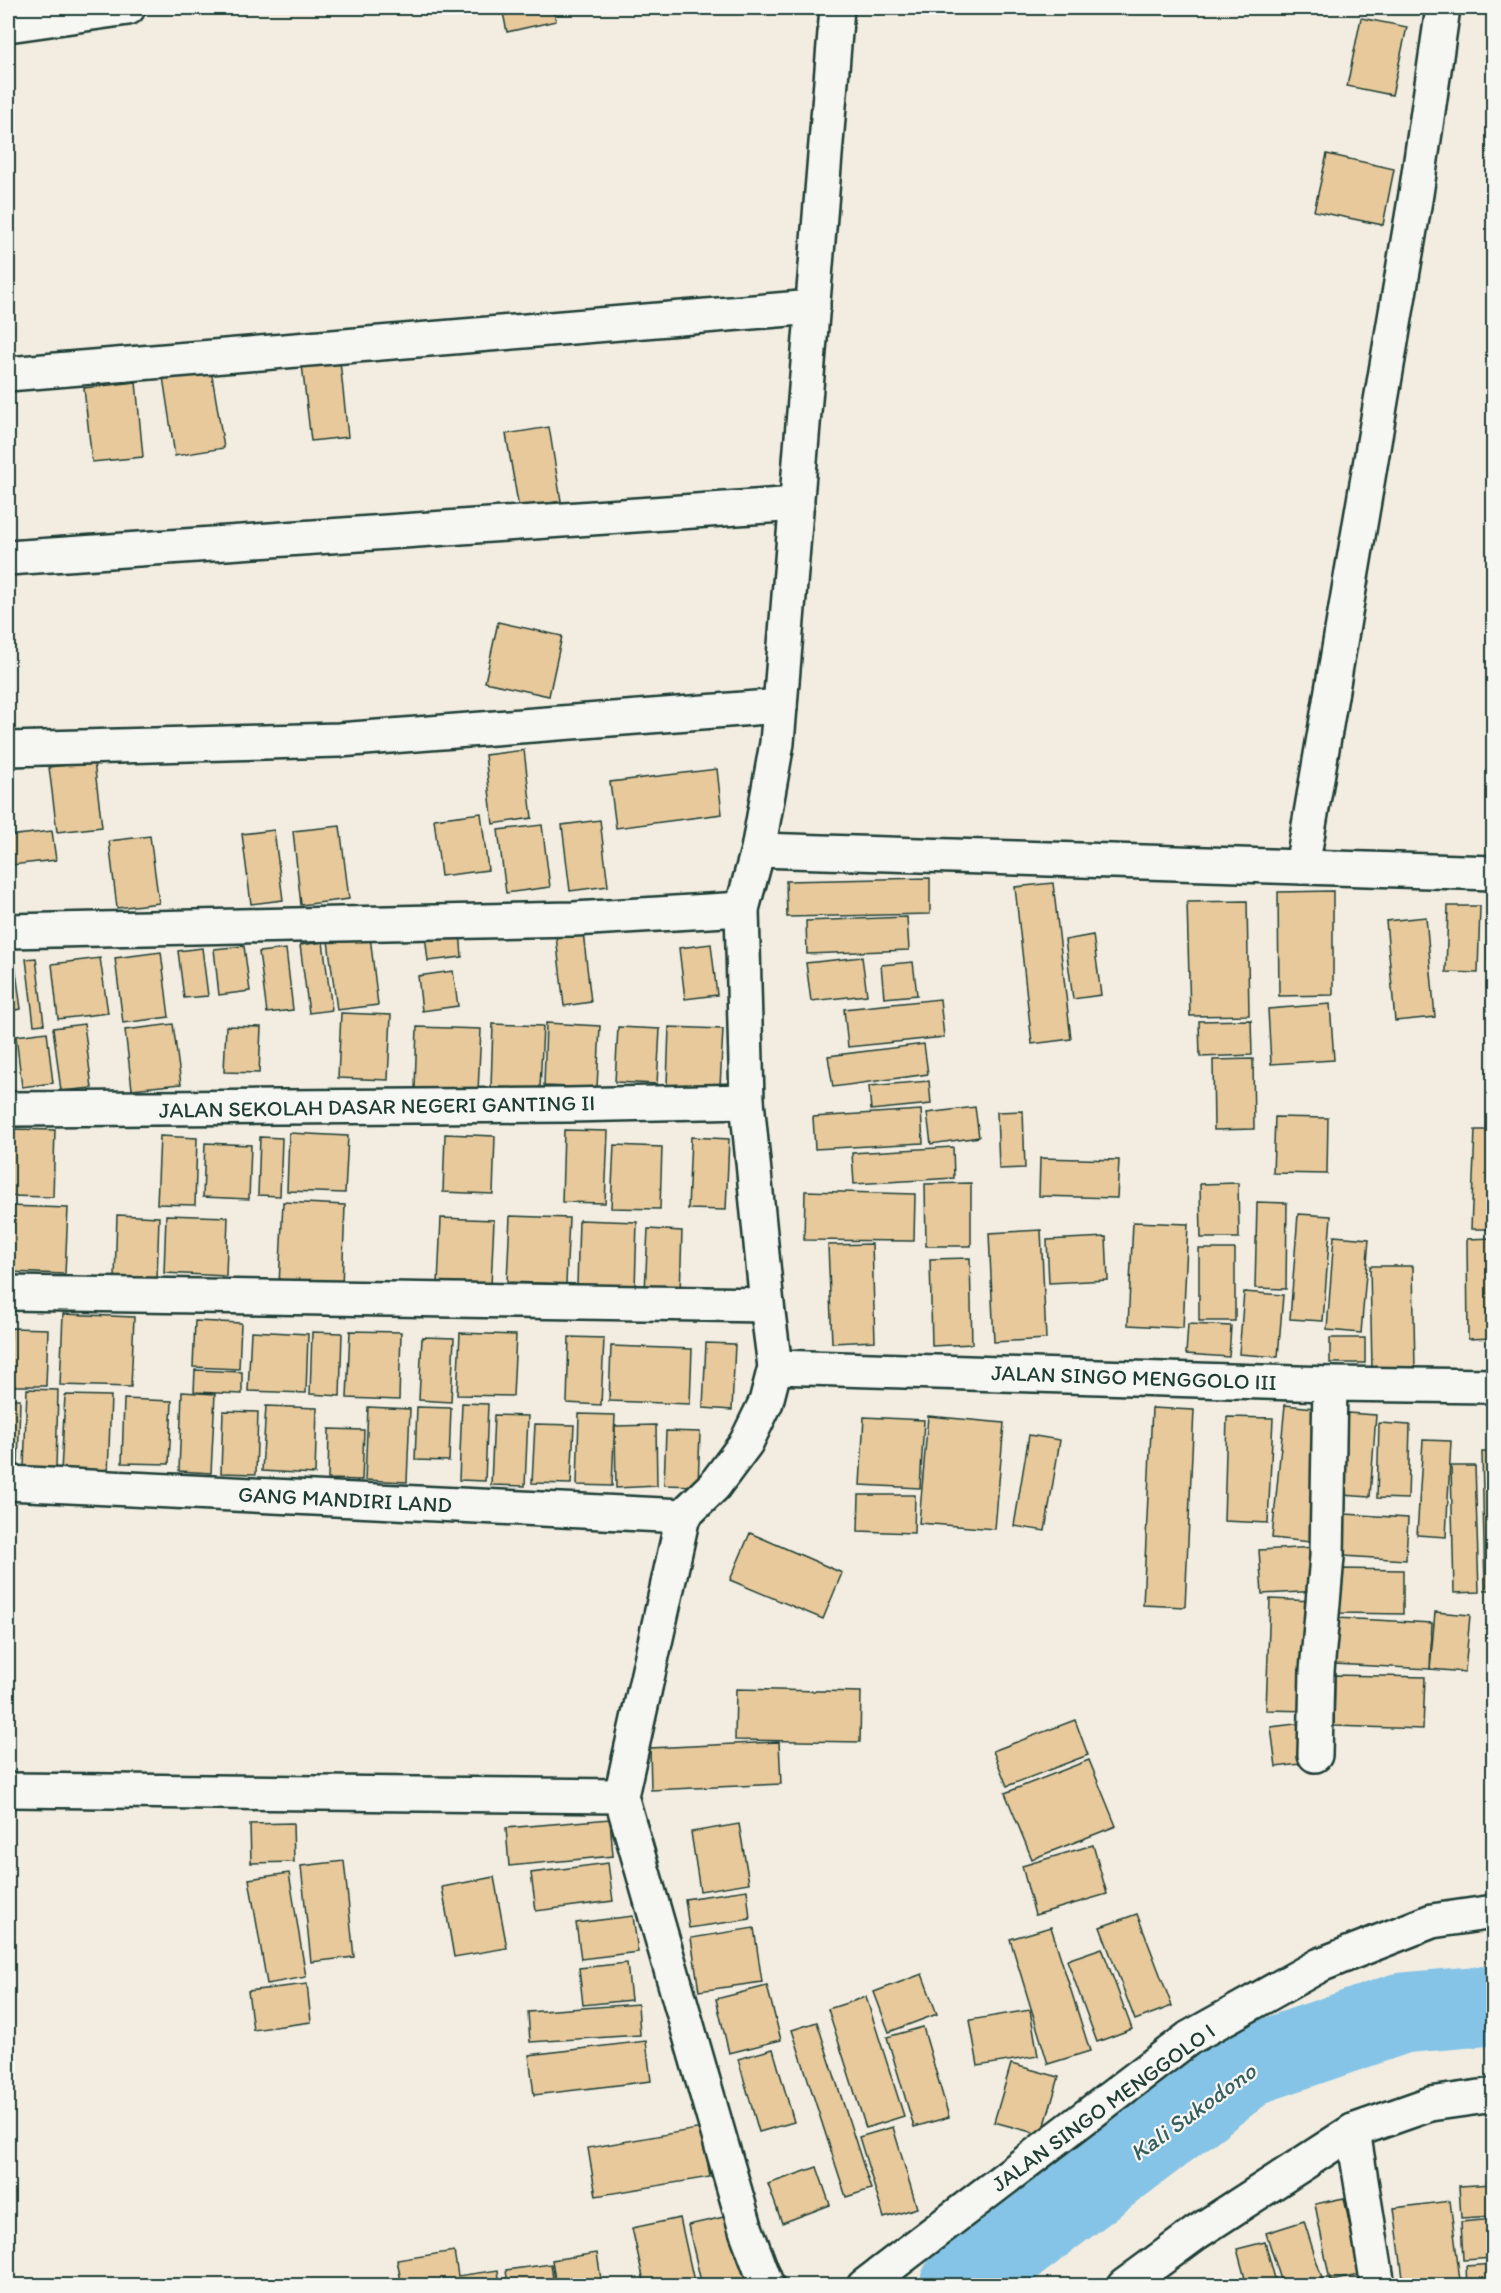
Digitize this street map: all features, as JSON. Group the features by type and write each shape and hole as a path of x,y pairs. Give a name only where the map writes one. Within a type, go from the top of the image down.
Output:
{"street":[{"path":"8,25 128,8"},
{"path":"767,2286 746,2230 621,1796 683,1516 714,1486 746,1443 766,1402 775,1367 747,1101 742,909 758,850 777,743 837,8"},
{"path":"1302,867 1416,194 1443,8"},
{"path":"8,374 813,308"},
{"path":"8,558 797,504"},
{"path":"8,749 339,740 780,706"},
{"path":"758,850 1494,873"},
{"path":"8,931 574,919 742,909"},
{"name":"JALAN SEKOLAH DASAR NEGERI GANTING II","path":"8,1109 569,1105 747,1101"},
{"path":"8,1293 767,1305"},
{"name":"JALAN SINGO MENGGOLO III","path":"775,1367 1330,1384 1494,1386"},
{"path":"1315,1755 1317,1671 1326,1557 1330,1384"},
{"name":"GANG MANDIRI LAND","path":"8,1483 683,1516"},
{"path":"8,1790 621,1796"},
{"name":"JALAN SINGO MENGGOLO I","path":"864,2286 1189,2038 1320,1965 1432,1921 1494,1912"},
{"path":"1124,2286 1196,2233 1353,2131 1430,2104 1494,2095"},
{"path":"1353,2131 1378,2286"}],"building":[{"path":"502,8 553,8 556,21 507,32"},
{"path":"1361,18 1407,27 1392,95 1347,86"},
{"path":"1327,154 1394,169 1383,225 1314,211"},
{"path":"339,352 348,437 311,441 301,356"},
{"path":"211,370 224,448 175,456 163,377"},
{"path":"136,382 143,457 92,462 84,388"},
{"path":"549,427 561,501 519,509 506,434"},
{"path":"498,622 562,636 549,696 485,682"},
{"path":"524,750 532,818 493,824 485,755"},
{"path":"94,762 102,827 57,832 49,767"},
{"path":"717,769 722,814 616,828 610,782"},
{"path":"481,813 488,870 441,876 434,819"},
{"path":"600,820 608,886 570,891 562,825"},
{"path":"542,825 550,887 506,893 498,830"},
{"path":"340,826 349,899 301,905 293,831"},
{"path":"274,830 283,900 251,904 242,834"},
{"path":"52,831 56,860 11,865 8,836"},
{"path":"150,836 159,903 117,908 109,841"},
{"path":"930,878 930,914 787,917 786,881"},
{"path":"1053,883 1071,1039 1032,1044 1015,887"},
{"path":"1333,891 1333,995 1279,996 1278,892"},
{"path":"1247,901 1249,1015 1190,1016 1187,902"},
{"path":"1448,906 1480,906 1478,973 1446,972"},
{"path":"907,917 909,950 807,954 806,921"},
{"path":"1426,917 1435,1017 1395,1021 1386,921"},
{"path":"460,930 462,957 428,961 425,935"},
{"path":"583,932 591,1002 564,1006 556,936"},
{"path":"1093,935 1101,995 1073,999 1065,940"},
{"path":"370,936 378,1005 337,1010 328,941"},
{"path":"323,942 332,1010 309,1013 300,945"},
{"path":"1487,942 1494,942 1494,1022 1489,1022"},
{"path":"711,944 717,995 685,999 679,948"},
{"path":"244,946 250,991 219,995 214,949"},
{"path":"202,948 208,996 184,998 178,951"},
{"path":"286,949 293,1010 267,1013 259,952"},
{"path":"161,952 169,1017 123,1023 115,958"},
{"path":"14,957 21,1009 8,1011 8,958"},
{"path":"862,957 867,995 811,1001 806,963"},
{"path":"36,958 44,1024 34,1025 26,959"},
{"path":"100,958 108,1013 58,1019 52,964"},
{"path":"913,962 917,995 884,998 881,965"},
{"path":"453,971 458,1006 422,1011 418,976"},
{"path":"940,999 944,1037 848,1047 844,1009"},
{"path":"1330,1004 1334,1060 1271,1064 1268,1009"},
{"path":"341,1013 391,1015 388,1080 338,1078"},
{"path":"1251,1020 1252,1055 1200,1057 1199,1021"},
{"path":"546,1023 600,1026 597,1088 544,1086"},
{"path":"84,1024 92,1088 61,1091 53,1028"},
{"path":"173,1024 181,1084 132,1089 125,1030"},
{"path":"493,1024 543,1026 540,1089 491,1087"},
{"path":"226,1026 261,1027 259,1073 224,1072"},
{"path":"417,1027 481,1029 478,1091 415,1088"},
{"path":"618,1027 660,1029 657,1084 615,1082"},
{"path":"669,1027 723,1029 720,1087 667,1085"},
{"path":"47,1032 53,1083 22,1087 16,1036"},
{"path":"924,1044 928,1074 833,1087 828,1056"},
{"path":"1253,1059 1254,1129 1214,1130 1213,1060"},
{"path":"929,1081 931,1104 871,1110 869,1086"},
{"path":"975,1107 979,1137 931,1144 927,1113"},
{"path":"921,1110 923,1143 815,1149 813,1117"},
{"path":"1023,1111 1025,1168 999,1169 997,1112"},
{"path":"1275,1117 1328,1118 1327,1174 1273,1173"},
{"path":"8,1129 55,1130 53,1197 8,1196"},
{"path":"564,1130 608,1131 605,1203 562,1202"},
{"path":"1475,1130 1494,1130 1494,1229 1471,1229"},
{"path":"289,1133 348,1136 345,1193 287,1191"},
{"path":"445,1134 495,1136 493,1194 443,1192"},
{"path":"160,1136 197,1138 195,1205 157,1204"},
{"path":"260,1137 282,1138 280,1196 258,1195"},
{"path":"691,1137 729,1139 726,1210 688,1209"},
{"path":"205,1143 251,1145 249,1199 203,1197"},
{"path":"614,1145 662,1147 660,1209 611,1208"},
{"path":"953,1147 954,1178 854,1184 852,1153"},
{"path":"1040,1158 1119,1160 1117,1198 1039,1196"},
{"path":"971,1183 971,1246 926,1246 925,1184"},
{"path":"1238,1183 1239,1238 1201,1238 1200,1184"},
{"path":"805,1191 915,1194 914,1241 804,1240"},
{"path":"283,1202 345,1205 342,1287 279,1285"},
{"path":"1257,1202 1287,1203 1286,1289 1255,1288"},
{"path":"8,1206 68,1208 65,1274 8,1272"},
{"path":"1298,1214 1331,1216 1323,1321 1290,1319"},
{"path":"117,1215 159,1217 157,1280 115,1278"},
{"path":"166,1215 228,1217 226,1276 164,1273"},
{"path":"510,1216 569,1218 566,1284 507,1282"},
{"path":"441,1218 494,1220 491,1286 438,1284"},
{"path":"579,1220 637,1222 635,1288 577,1286"},
{"path":"1133,1222 1188,1224 1183,1328 1128,1325"},
{"path":"648,1229 682,1231 680,1294 645,1292"},
{"path":"1041,1230 1046,1339 994,1342 989,1233"},
{"path":"1334,1236 1369,1239 1361,1333 1327,1330"},
{"path":"1106,1237 1108,1280 1049,1283 1047,1240"},
{"path":"1494,1238 1494,1338 1468,1339 1467,1239"},
{"path":"872,1244 875,1341 832,1343 828,1245"},
{"path":"1199,1249 1235,1249 1235,1321 1199,1321"},
{"path":"970,1258 972,1344 932,1346 930,1259"},
{"path":"1370,1266 1413,1266 1415,1369 1372,1369"},
{"path":"1244,1292 1283,1295 1278,1357 1239,1354"},
{"path":"63,1314 134,1317 131,1387 60,1385"},
{"path":"195,1321 241,1323 239,1369 193,1367"},
{"path":"1188,1324 1231,1326 1229,1357 1186,1354"},
{"path":"11,1328 48,1329 46,1386 8,1386"},
{"path":"251,1331 308,1334 306,1393 248,1391"},
{"path":"350,1331 401,1332 399,1400 347,1398"},
{"path":"312,1332 342,1333 340,1396 310,1394"},
{"path":"460,1333 516,1335 513,1396 457,1395"},
{"path":"422,1337 454,1338 451,1402 419,1400"},
{"path":"569,1337 604,1338 601,1405 567,1403"},
{"path":"1330,1338 1365,1338 1365,1363 1330,1363"},
{"path":"706,1343 735,1344 732,1410 703,1408"},
{"path":"611,1346 692,1349 690,1404 609,1401"},
{"path":"195,1370 242,1372 242,1394 194,1392"},
{"path":"27,1389 58,1390 56,1469 24,1467"},
{"path":"182,1392 215,1394 211,1473 179,1471"},
{"path":"65,1395 111,1396 108,1474 61,1472"},
{"path":"8,1399 20,1399 18,1469 8,1468"},
{"path":"124,1399 172,1401 169,1464 122,1463"},
{"path":"462,1403 488,1404 485,1481 459,1480"},
{"path":"1285,1405 1324,1409 1311,1542 1272,1538"},
{"path":"266,1406 317,1408 315,1474 262,1471"},
{"path":"368,1407 410,1409 407,1482 365,1480"},
{"path":"417,1407 451,1408 449,1461 415,1460"},
{"path":"1152,1408 1194,1410 1185,1607 1143,1605"},
{"path":"223,1411 258,1412 256,1474 221,1473"},
{"path":"1347,1413 1376,1415 1370,1497 1342,1495"},
{"path":"579,1414 615,1415 612,1486 577,1485"},
{"path":"494,1415 528,1416 525,1486 491,1485"},
{"path":"928,1416 1004,1423 995,1529 919,1523"},
{"path":"864,1417 924,1420 920,1488 860,1485"},
{"path":"1227,1417 1273,1418 1268,1523 1224,1521"},
{"path":"1379,1423 1410,1425 1408,1499 1377,1498"},
{"path":"535,1424 574,1425 571,1484 532,1483"},
{"path":"656,1425 657,1486 616,1488 615,1426"},
{"path":"329,1429 364,1430 362,1480 328,1479"},
{"path":"666,1431 700,1432 698,1486 664,1485"},
{"path":"1029,1435 1060,1440 1045,1531 1014,1526"},
{"path":"1423,1440 1451,1441 1446,1537 1417,1535"},
{"path":"1482,1452 1494,1452 1494,1590 1485,1590"},
{"path":"1451,1466 1475,1466 1479,1592 1454,1593"},
{"path":"859,1495 915,1495 914,1533 858,1531"},
{"path":"1345,1514 1408,1518 1406,1560 1343,1556"},
{"path":"750,1533 842,1573 823,1619 730,1580"},
{"path":"1318,1547 1320,1591 1262,1594 1259,1550"},
{"path":"1338,1569 1403,1570 1403,1614 1338,1613"},
{"path":"1270,1599 1314,1601 1310,1711 1266,1710"},
{"path":"1435,1612 1470,1615 1465,1672 1430,1669"},
{"path":"1336,1618 1432,1623 1430,1669 1334,1664"},
{"path":"1335,1675 1425,1677 1423,1729 1334,1726"},
{"path":"736,1689 861,1692 860,1742 735,1740"},
{"path":"1075,1720 1088,1755 1007,1786 993,1751"},
{"path":"1303,1723 1308,1763 1276,1767 1271,1727"},
{"path":"779,1742 781,1784 651,1790 650,1748"},
{"path":"1089,1760 1116,1826 1032,1859 1005,1793"},
{"path":"610,1819 613,1856 509,1866 506,1828"},
{"path":"293,1823 294,1862 251,1863 250,1824"},
{"path":"739,1824 749,1883 700,1891 691,1832"},
{"path":"1093,1845 1107,1894 1035,1915 1022,1866"},
{"path":"344,1861 354,1957 311,1962 301,1866"},
{"path":"608,1863 613,1901 536,1911 531,1873"},
{"path":"289,1873 306,1977 267,1984 249,1879"},
{"path":"494,1877 507,1948 454,1957 442,1887"},
{"path":"747,1890 750,1919 689,1928 685,1899"},
{"path":"1137,1914 1172,2006 1135,2020 1100,1927"},
{"path":"633,1916 638,1952 581,1959 576,1923"},
{"path":"1051,1927 1090,2051 1048,2064 1010,1939"},
{"path":"754,1928 762,1982 699,1991 691,1938"},
{"path":"1102,1948 1132,2029 1097,2042 1067,1960"},
{"path":"627,1963 631,2000 583,2005 579,1968"},
{"path":"922,1974 937,2014 889,2032 874,1992"},
{"path":"307,1984 311,2022 253,2030 248,1991"},
{"path":"767,1986 781,2040 729,2053 716,1999"},
{"path":"866,1997 904,2116 866,2128 828,2009"},
{"path":"638,2004 640,2035 530,2042 528,2012"},
{"path":"1030,2010 1038,2056 978,2066 970,2020"},
{"path":"817,2022 871,2189 846,2197 792,2030"},
{"path":"923,2027 949,2117 914,2127 887,2037"},
{"path":"646,2041 651,2081 534,2095 529,2055"},
{"path":"773,2049 794,2122 759,2132 738,2059"},
{"path":"1011,2064 1059,2077 1042,2135 994,2122"},
{"path":"893,2127 917,2208 884,2218 859,2137"},
{"path":"702,2128 710,2177 596,2196 588,2148"},
{"path":"817,2167 830,2205 782,2223 768,2184"},
{"path":"1494,2184 1494,2216 1461,2218 1459,2186"},
{"path":"1344,2198 1360,2275 1330,2281 1315,2204"},
{"path":"1450,2201 1460,2280 1404,2286 1394,2208"},
{"path":"733,2215 750,2286 702,2286 688,2225"},
{"path":"680,2218 695,2286 645,2286 632,2228"},
{"path":"1494,2219 1494,2258 1463,2260 1461,2222"},
{"path":"1304,2221 1324,2285 1283,2286 1266,2233"},
{"path":"1265,2242 1277,2286 1247,2286 1237,2249"},
{"path":"454,2251 458,2276 498,2270 500,2286 402,2286 397,2260"},
{"path":"597,2253 602,2286 556,2286 552,2260"},
{"path":"551,2264 554,2286 508,2286 506,2270"},
{"path":"1494,2264 1494,2286 1467,2286 1466,2266"}],"waterway":[{"name":"Kali Sukodono","path":"960,2286 1251,2065 1402,2013 1494,2005"}]}
